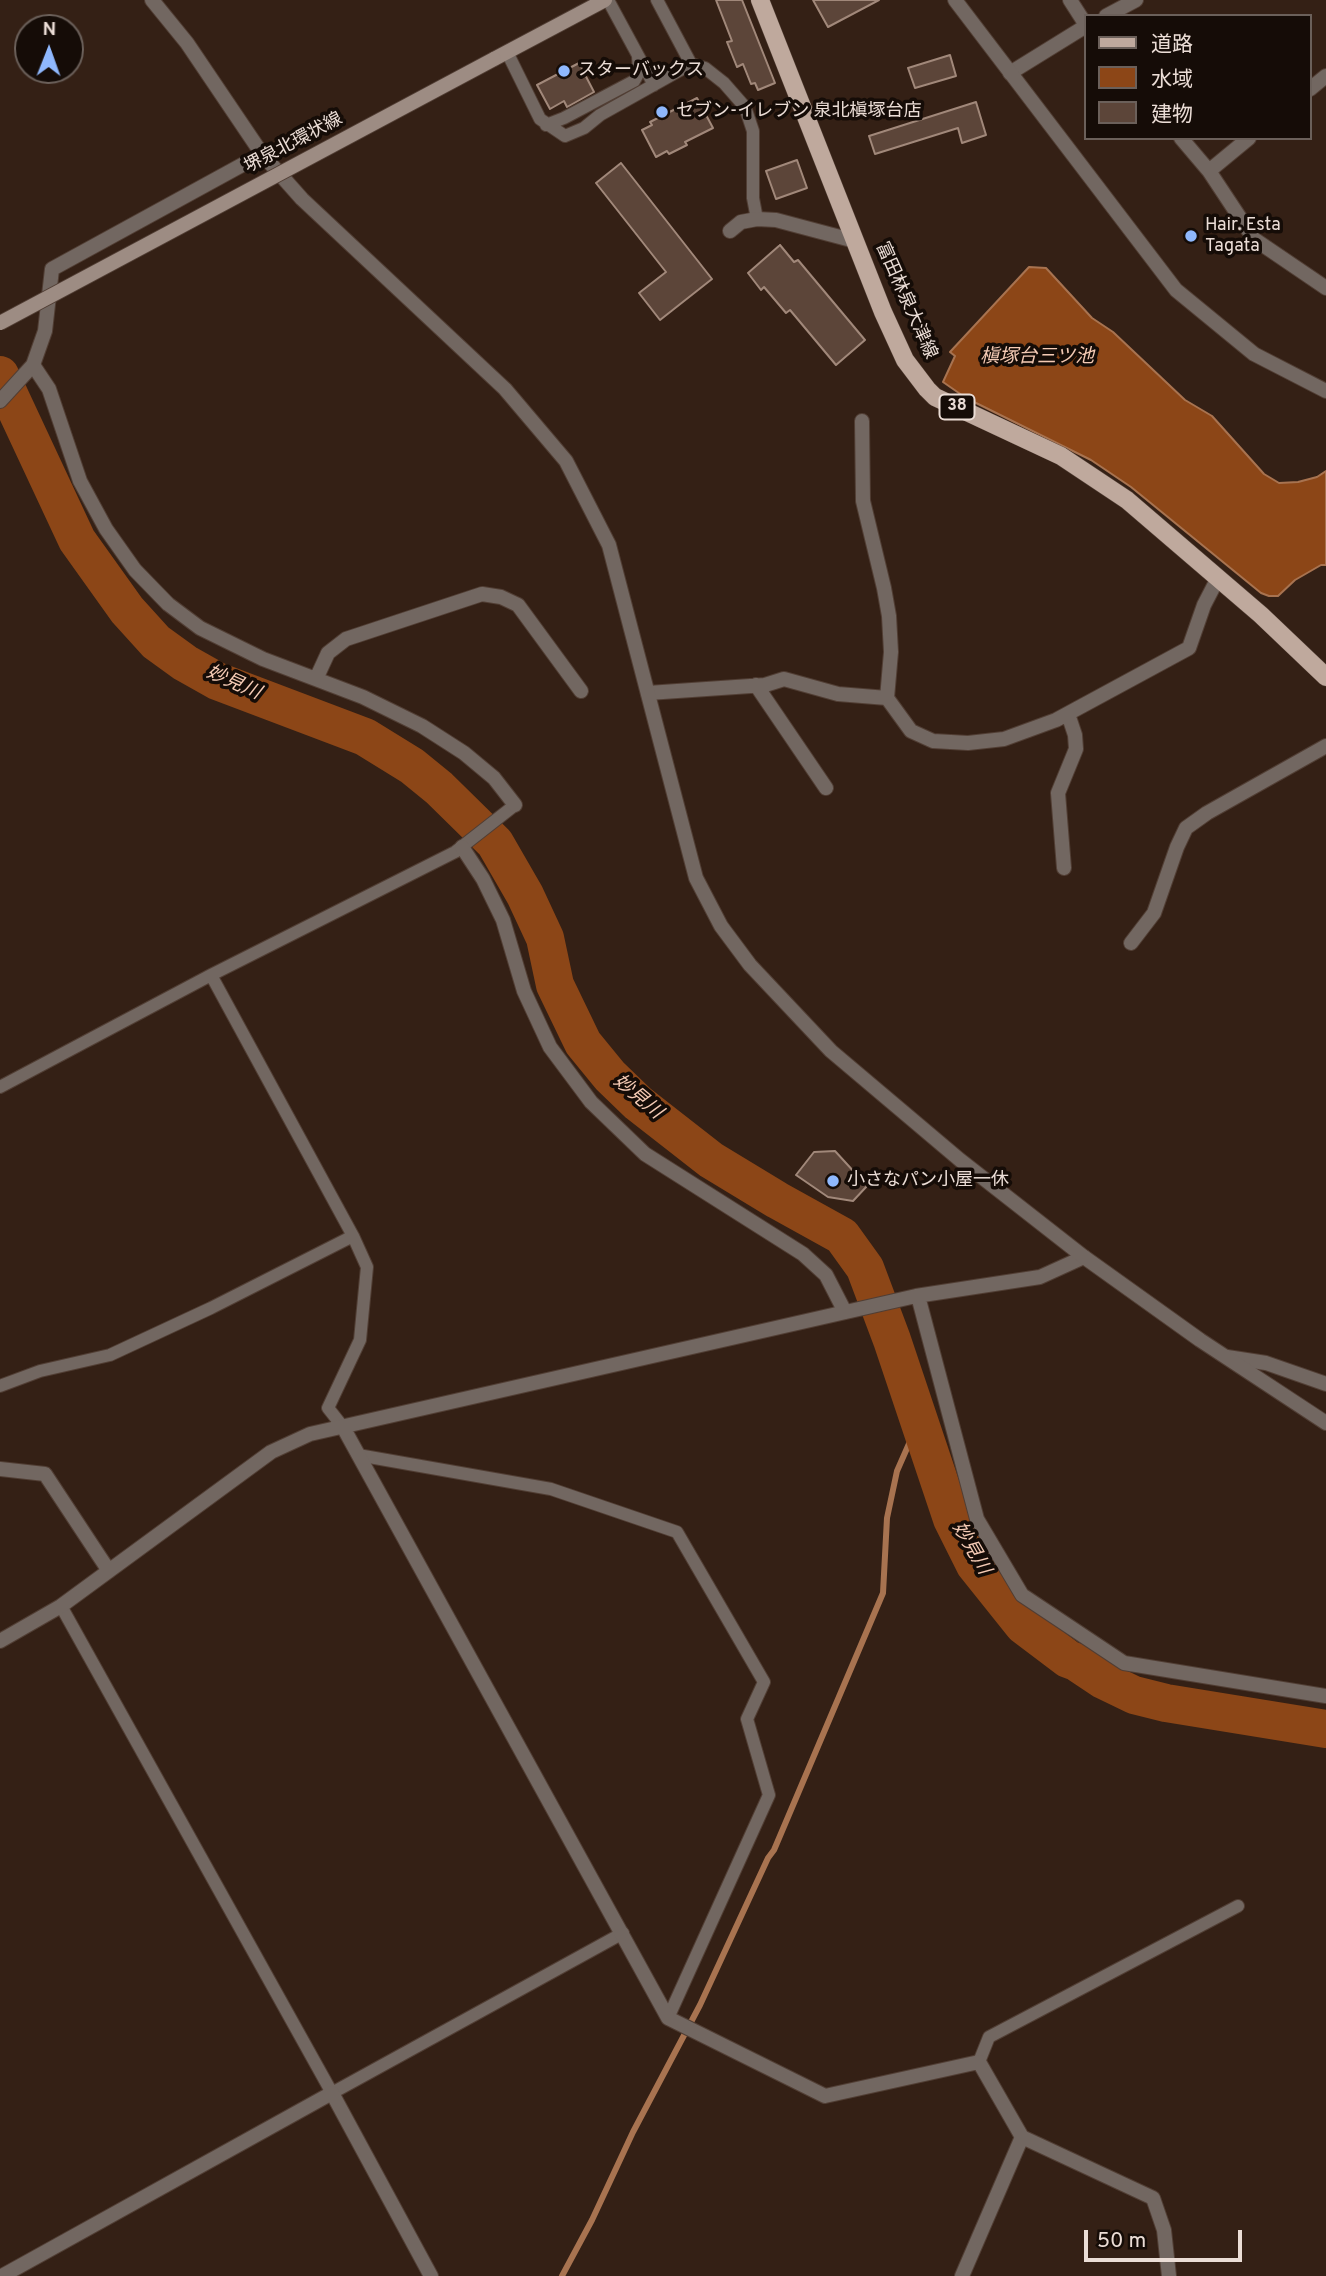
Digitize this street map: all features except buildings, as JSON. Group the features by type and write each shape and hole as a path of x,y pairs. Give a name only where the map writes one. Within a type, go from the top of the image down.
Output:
{"main road":[{"name":"堺泉北環状線","path":"0,323 607,0"},
{"name":"富田林泉大津線","path":"761,0 855,241 905,360 915,375 935,397 1061,456 1127,500 1261,615 1326,677"}],"street":[{"path":"152,0 187,43 262,154 302,199 505,388 566,461 609,545 696,878 721,926 750,965 831,1051 960,1160 1084,1258 1326,1423"},
{"path":"955,0 1175,290 1254,354 1326,391"},
{"path":"1070,0 1084,23"},
{"path":"1110,14 1136,0"},
{"path":"1010,73 1084,27"},
{"path":"1312,87 1326,76"},
{"path":"1183,140 1209,171 1254,239 1326,288"},
{"path":"1209,171 1247,140"},
{"path":"0,401 33,365 45,331 52,269 262,154"},
{"path":"730,231 741,222 776,220 855,241"},
{"path":"33,365 49,389 80,481 106,529 135,570 168,604 200,628 263,659 363,696 422,726 464,753 494,778 514,805"},
{"path":"862,421 863,501 889,616 891,652 887,698 911,731 933,741 968,743 1004,738 1056,720 1189,648 1217,578"},
{"path":"316,679 328,653 346,639 482,594 501,597 518,605 581,691"},
{"path":"648,693 756,685 784,679 838,694 887,698"},
{"path":"756,685 827,788"},
{"path":"1065,868 1058,793 1076,748 1075,734 1068,714"},
{"path":"1131,943 1154,913 1186,828 1207,813 1326,746"},
{"path":"462,847 483,879 503,920 524,991 550,1047 591,1102 645,1154 803,1254 826,1275 846,1312"},
{"path":"0,1641 61,1606 271,1452 310,1434 917,1296 1040,1277 1084,1258"},
{"path":"917,1296 977,1520 1023,1595 1124,1663 1326,1696"},
{"path":"1227,1357 1266,1363 1326,1384"},
{"path":"343,1427 668,2018 825,2096 979,2062 1022,2137 1153,2198 1164,2230 1169,2276"},
{"path":"0,1469 45,1474 109,1571"},
{"path":"2,2276 332,2093 431,2276"},
{"path":"962,2276 1022,2137"}],"lane":[{"path":"607,0 654,85"},
{"path":"657,0 691,64"},
{"path":"501,56 540,119 565,136 584,128 600,115 691,64 705,68 724,83 745,107 754,131 753,198 757,219"},
{"path":"546,125 635,81 639,72 638,56"},
{"path":"0,1087 211,975 462,847 514,805"},
{"path":"211,975 353,1236 367,1267 360,1340 328,1408 343,1427"},
{"path":"0,1386 40,1371 110,1355 211,1308 353,1236"},
{"path":"358,1455 551,1489 677,1532 764,1682 747,1719 769,1796 668,2018"},
{"path":"61,1606 332,2093 623,1933"},
{"path":"979,2062 989,2037 1238,1906"}],"water":[{"name":"槇塚台三ツ池","path":"1029,267 1046,268 1092,318 1113,332 1185,400 1212,416 1264,474 1279,483 1298,482 1317,477 1326,471 1326,565 1321,565 1295,580 1278,596 1261,593 1131,487 1091,460 966,398 943,382 955,356 950,352"}],"waterway":[{"name":"妙見川","path":"0,375 77,540 127,610 156,642 217,681 365,737 412,766 439,788 495,843 525,895 545,938 555,985 583,1043 610,1076 638,1103 711,1160 842,1236 865,1268 952,1519 975,1565 1023,1625 1068,1659 1134,1695 1166,1703 1326,1729"},
{"path":"562,2276 700,2005 774,1850 883,1593 887,1518 897,1471 919,1421"}],"place":[{"name":"スターバックス","path":"564,71"},
{"name":"セブン-イレブン 泉北槇塚台店","path":"662,112"},
{"name":"Hair. Esta Tagata","path":"1191,236"},
{"name":"小さなパン小屋一休","path":"833,1181"}]}
